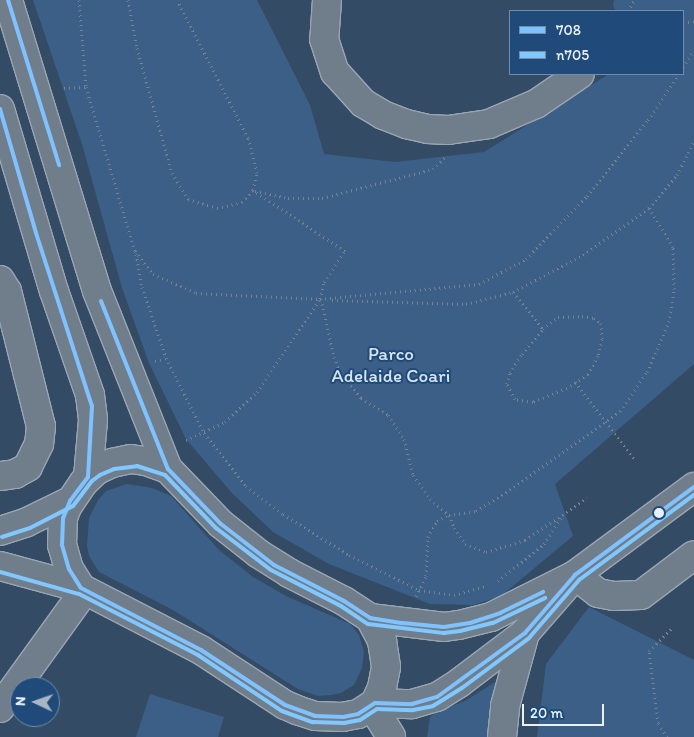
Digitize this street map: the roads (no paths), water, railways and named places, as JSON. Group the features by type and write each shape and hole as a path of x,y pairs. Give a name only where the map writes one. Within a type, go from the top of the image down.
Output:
{"street":[{"path":"8,0 97,291 168,469 221,524 259,554 289,573 344,600 370,618 444,627 482,620 514,607 575,575 694,487"},
{"path":"327,0 324,39 330,63 342,82 363,103 395,121 427,129 448,130 489,124 521,112 578,75"},
{"path":"0,109 54,291 90,395 93,420 88,477"},
{"path":"0,280 7,291 41,426 39,444 28,467 16,474 0,476"},
{"path":"83,589 69,569 62,545 63,518 70,500 88,477 112,463 131,459 146,461 168,469"},
{"path":"0,531 27,522 70,500"},
{"path":"575,575 598,592 614,596 640,595 694,555"},
{"path":"0,566 83,589 201,650 285,705 320,737"},
{"path":"285,705 305,713 332,718 352,716 374,704 412,704 431,700 459,683 525,633 575,575"},
{"path":"0,708 83,589"},
{"path":"370,618 382,641 386,667 382,688 374,704"},
{"path":"502,737 505,706 525,633"},
{"path":"374,704 390,737"}],"park label":[{"name":"Parco Adelaide Coari","path":"391,365"}]}
